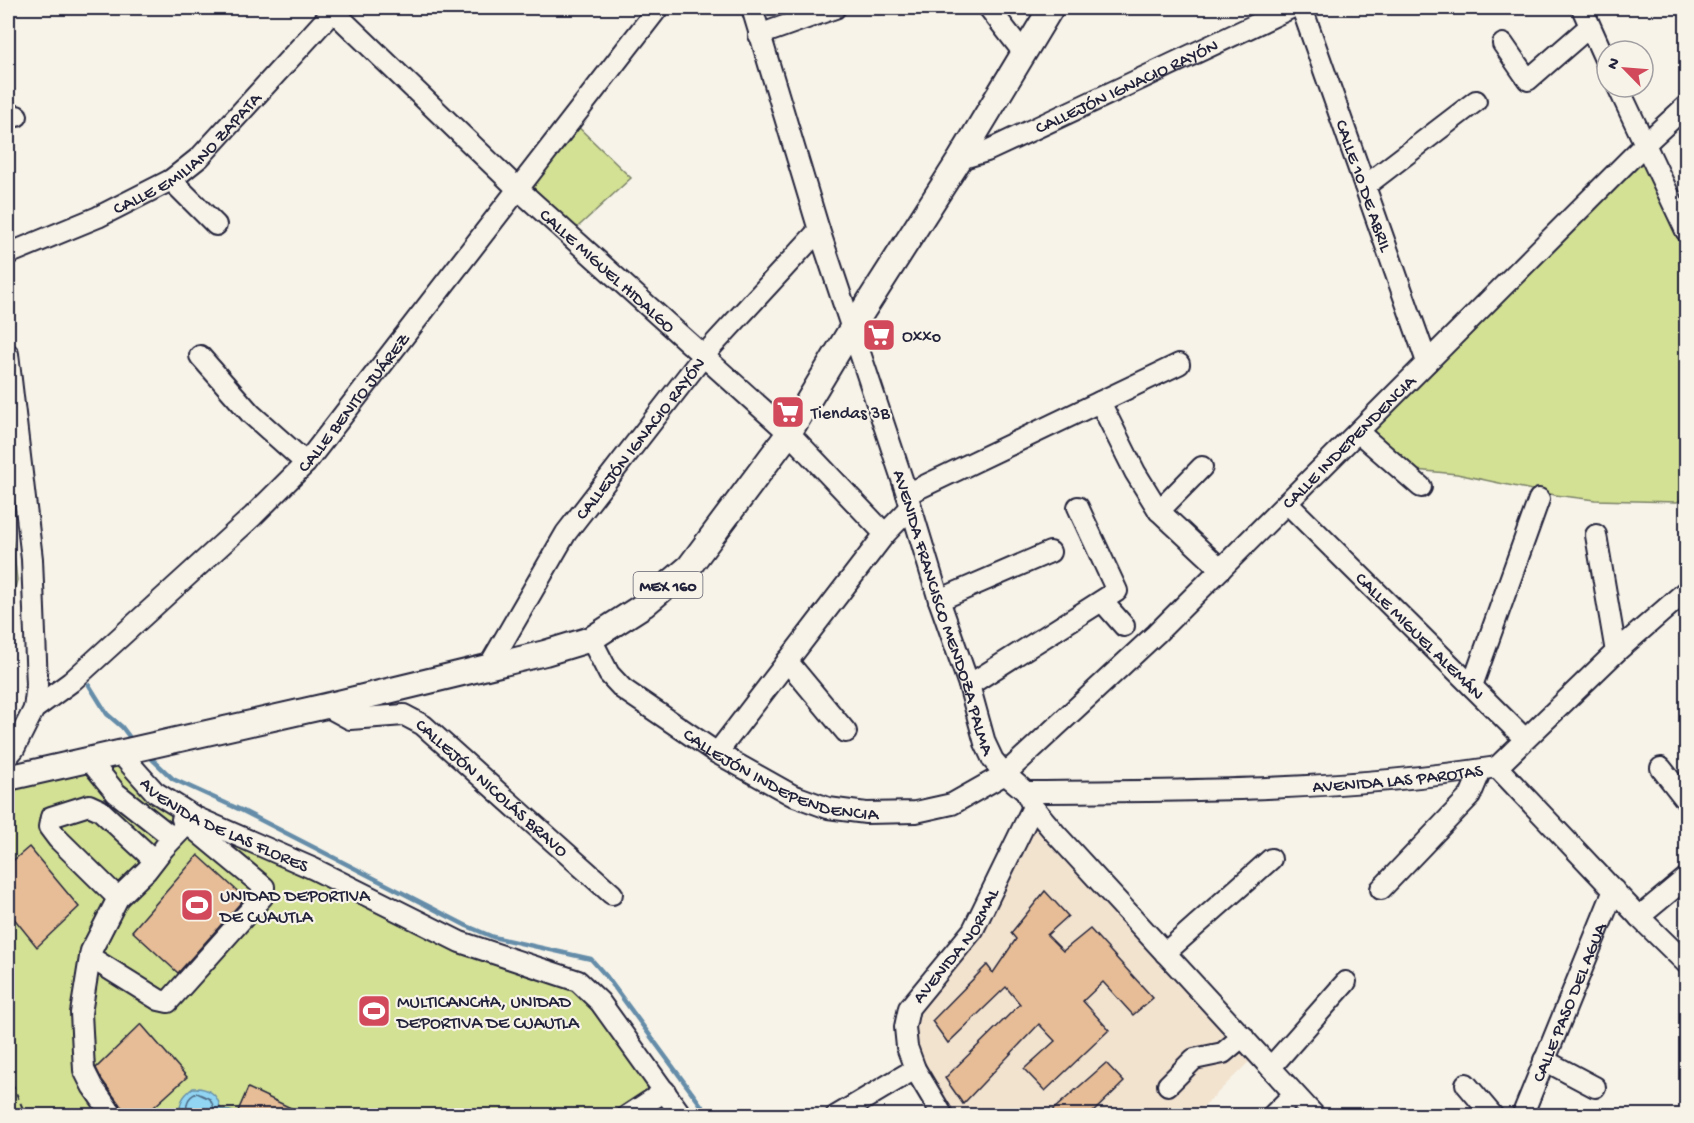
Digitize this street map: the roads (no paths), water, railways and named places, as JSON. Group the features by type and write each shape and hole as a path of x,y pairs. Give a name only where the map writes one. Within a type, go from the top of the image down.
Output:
{"main road":[{"name":"MEX 160","path":"8,778 326,706 545,653 591,639 644,605 689,567 789,432 852,328 960,159 1051,8"}],"street":[{"name":"CALLE BENITO JUÁREZ","path":"8,756 34,709 71,682 253,516 306,463 658,8"},
{"name":"AVENIDA FRANCISCO MENDOZA PALMA","path":"752,8 819,230 909,500 939,600 969,685 985,743 993,760 1165,953 1315,1116"},
{"path":"989,8 1023,52"},
{"name":"CALLEJÓN IGNACIO RAYÓN","path":"960,159 987,151 1291,8"},
{"name":"CALLE 10 DE ABRIL","path":"1302,8 1427,362"},
{"path":"1582,8 1595,39"},
{"name":"CALLE MIGUEL HIDALGO","path":"333,9 518,189 789,432 885,534"},
{"name":"CALLE EMILIANO ZAPATA","path":"8,254 98,216 171,180 200,157 333,9"},
{"path":"759,35 842,11"},
{"path":"1503,44 1528,80 1589,27"},
{"path":"1624,99 1686,231"},
{"path":"1365,186 1476,101"},
{"name":"CALLE INDEPENDENCIA","path":"1005,774 1156,634 1645,144 1686,106"},
{"path":"171,180 216,225"},
{"name":"CALLEJÓN IGNACIO RAYÓN","path":"489,666 566,533 704,355 819,230"},
{"path":"8,354 32,559 37,685 34,709"},
{"path":"200,356 251,414 306,463"},
{"path":"717,753 909,500 1179,364"},
{"path":"1100,402 1135,472 1159,511 1221,569"},
{"path":"1358,432 1421,487"},
{"path":"1159,511 1202,467"},
{"path":"1472,686 1539,499"},
{"name":"CALLE MIGUEL ALEMÁN","path":"1287,502 1525,739"},
{"path":"969,685 1117,591 1078,507"},
{"path":"1596,535 1616,652"},
{"path":"939,600 1050,552"},
{"path":"1382,889 1470,796 1489,768 1525,739 1616,652 1686,591"},
{"path":"1102,601 1124,626"},
{"name":"CALLEJÓN INDEPENDENCIA","path":"591,639 609,674 623,689 717,753 792,795 828,808 866,813 916,812 952,804 1005,774"},
{"path":"787,661 846,732"},
{"name":"CALLEJÓN NICOLÁS BRAVO","path":"326,706 350,719 404,715 423,725 612,894"},
{"path":"90,957 159,1000 168,1002 263,896 264,887 187,824 135,786 106,757"},
{"path":"106,757 116,793 173,838"},
{"name":"AVENIDA DE LAS FLORES","path":"106,757 195,817 314,869 460,942 578,981 600,1002 682,1116"},
{"name":"AVENIDA LAS PAROTAS","path":"1029,800 1144,791 1323,786 1489,768 1686,963"},
{"path":"1661,768 1686,800"},
{"name":"AVENIDA NORMAL","path":"943,1116 915,1069 908,1047 905,1027 909,1008 973,930 1029,800"},
{"path":"118,898 58,839 49,827 51,817 89,805 100,810 154,860"},
{"path":"113,1116 84,1070 81,1013 91,951 118,898 147,870 187,824"},
{"path":"1165,953 1271,859"},
{"path":"1640,917 1686,878"},
{"name":"CALLE PASO DEL AGUA","path":"1522,1116 1614,890"},
{"path":"1270,1067 1346,982"},
{"path":"1168,1085 1194,1059 1223,1053 1243,1036"},
{"path":"1544,1060 1595,1087"},
{"path":"836,1116 915,1069"},
{"path":"1466,1084 1493,1116"},
{"path":"627,1116 665,1091"},
{"path":"1272,1116 1294,1094"}],"water":[{"path":"193,1088 211,1092 217,1099 220,1109 241,1115 181,1115 182,1100"}],"waterway":[{"path":"89,685 107,714 122,727 131,739"},
{"path":"152,759 173,779 243,811 467,926 493,937 591,959 607,977 709,1116"}],"place":[{"name":"Oxxo","path":"879,335"},
{"name":"Tiendas 3B","path":"788,412"},
{"name":"UNIDAD DEPORTIVA DE CUAUTLA","path":"197,905"},
{"name":"MULTICANCHA, UNIDAD DEPORTIVA DE CUAUTLA","path":"374,1011"}]}
